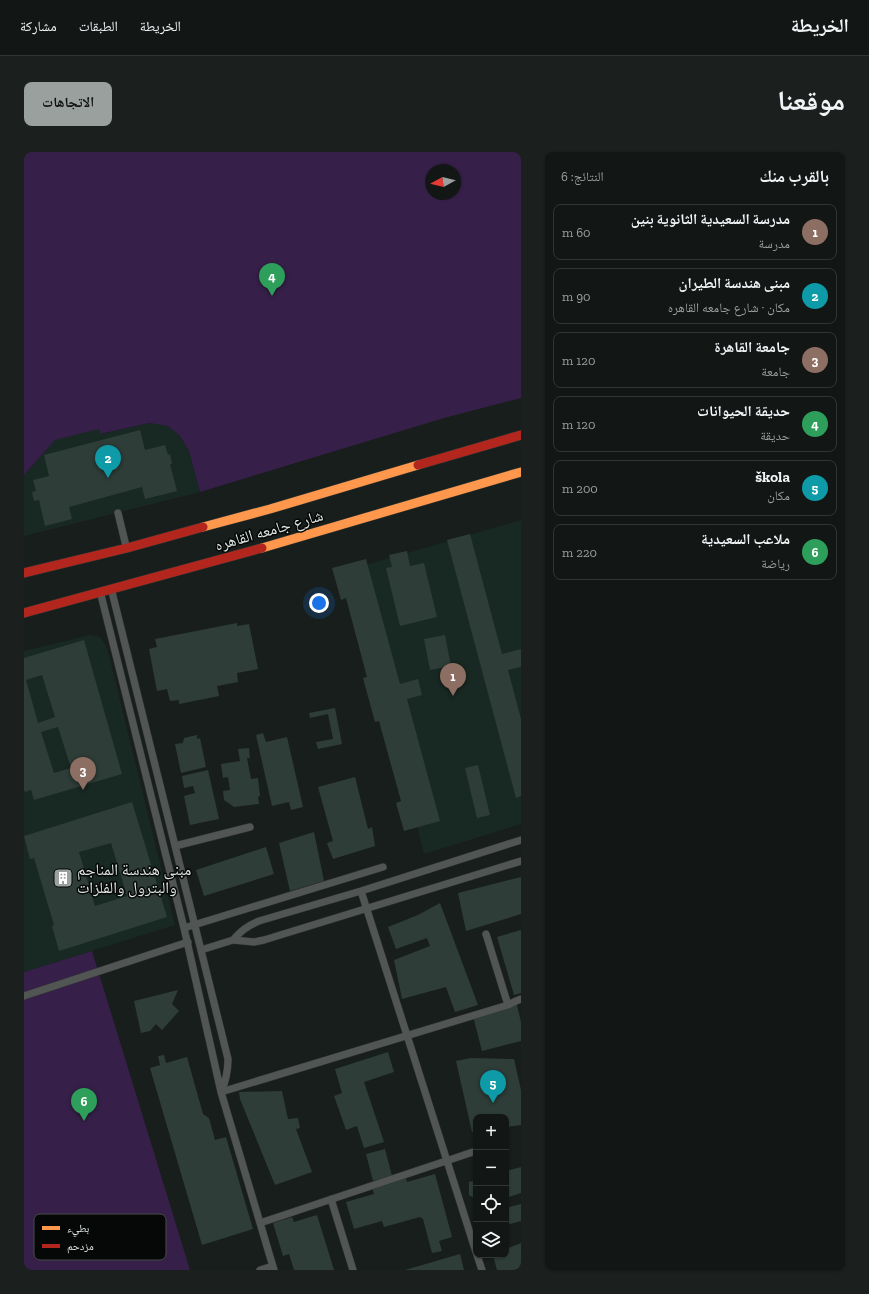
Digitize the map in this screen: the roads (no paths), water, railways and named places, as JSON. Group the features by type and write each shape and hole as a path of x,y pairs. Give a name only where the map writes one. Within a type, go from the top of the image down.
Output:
{"main road":[{"name":"شارع جامعه القاهره","path":"24,573 127,548 270,509 521,435"},
{"name":"شارع جامعه القاهره","path":"24,613 286,541 521,472"}],"lane":[{"path":"118,513 127,548"},
{"path":"111,590 228,1059 226,1082 221,1092"},
{"path":"100,593 188,942 221,1092 274,1268 260,1270"},
{"path":"175,846 250,827"},
{"path":"233,940 248,925 259,921 361,891 521,840"},
{"path":"202,950 233,940 254,942 264,940 521,862"},
{"path":"184,928 383,867"},
{"path":"361,891 473,1244"},
{"path":"486,934 508,1005"},
{"path":"24,996 188,942"},
{"path":"221,1092 508,1005 521,999"},
{"path":"260,1223 473,1152"},
{"path":"331,1199 353,1270"},
{"path":"478,1258 482,1270"}],"place":[{"name":"حديقة الحيوانات","path":"272,296"},
{"name":"مبنى هندسة الطيران","path":"108,478"},
{"name":"مدرسة السعيدية الثانوية بنين","path":"453,696"},
{"name":"جامعة القاهرة","path":"83,790"},
{"name":"مبنى هندسة المناجم والبترول والفلزات","path":"63,878"},
{"name":"škola","path":"493,1103"},
{"name":"ملاعب السعيدية","path":"84,1121"}]}
